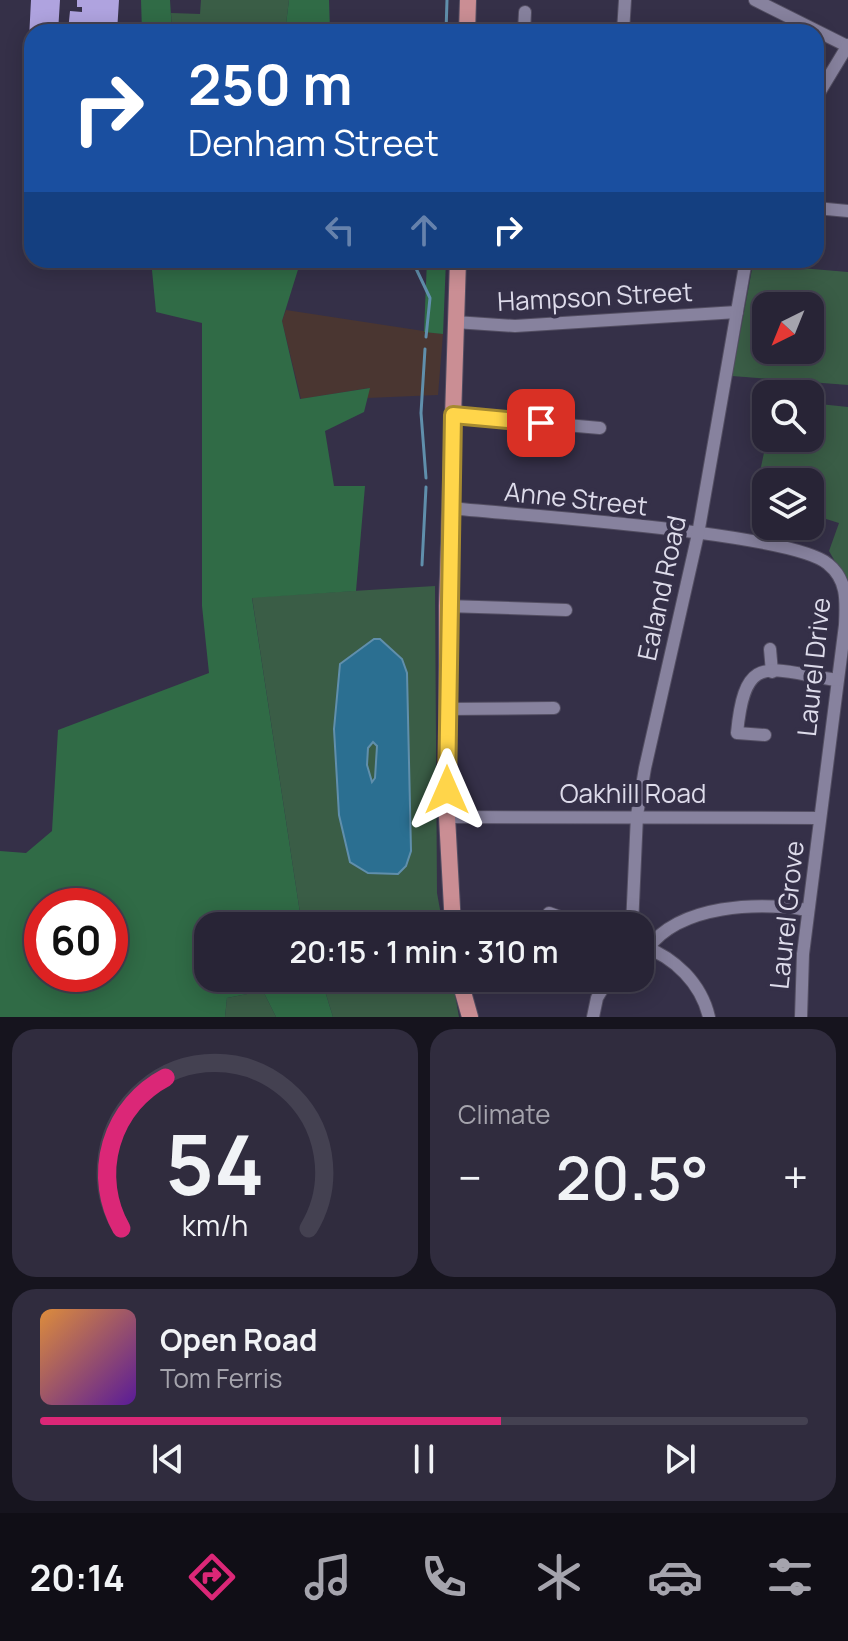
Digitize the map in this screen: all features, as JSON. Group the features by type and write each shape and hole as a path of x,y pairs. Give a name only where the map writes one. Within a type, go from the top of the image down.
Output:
{"main road":[{"path":"467,24 468,0"},
{"path":"452,912 447,817 447,606 458,268"},
{"path":"463,992 470,1017"}],"street":[{"path":"624,24 625,0"},
{"path":"755,0 800,24"},
{"path":"524,24 525,12"},
{"path":"783,24 786,18"},
{"path":"824,35 848,45 824,85"},
{"path":"824,209 848,211"},
{"name":"Ealand Road","path":"633,912 637,815 698,534 745,268"},
{"name":"Hampson Street","path":"455,322 515,326 737,312"},
{"path":"453,415 600,428"},
{"name":"Anne Street","path":"450,508 698,534"},
{"name":"Laurel Drive","path":"698,534 812,554 830,564 847,595 819,818"},
{"path":"447,606 566,610"},
{"path":"770,649 772,672"},
{"path":"765,735 737,733 743,689 750,678 761,671 837,680"},
{"path":"447,709 554,708"},
{"name":"Oakhill Road","path":"447,817 637,815 819,818"},
{"name":"Laurel Grove","path":"801,1017 808,910 819,818"},
{"path":"654,938 688,919 733,909 777,905 808,910"},
{"path":"654,953 692,980 709,1017"},
{"path":"593,1017 601,992"}],"shaded area":[{"path":"286,310 443,334 438,395 367,398 369,388 301,399 282,321"}],"green space":[{"path":"141,0 170,0 172,24 142,24"},
{"path":"201,0 289,0 286,24 172,24 171,13 200,14"},
{"path":"289,0 329,0 330,24 286,24"},
{"path":"152,268 299,268 282,321 300,399 370,388 364,412 325,431 334,486 365,486 356,591 252,598 300,912 194,912 194,992 258,992 227,998 225,1017 0,1017 0,851 26,853 52,831 58,730 209,673 202,606 202,323 156,312"},
{"path":"427,268 446,268 443,334 424,332"},
{"path":"752,268 848,272 848,385 824,383 824,380 732,376"},
{"path":"824,404 848,407 848,584 829,551 839,523 824,518 824,468 761,468 764,452 824,452"},
{"path":"435,586 437,893 440,912 300,912 252,597"},
{"path":"264,992 276,1017 225,1017 227,998"},
{"path":"264,992 325,992 333,1017 276,1017"},
{"path":"325,992 455,992 459,1017 333,1017"}],"water":[{"path":"374,639 380,639 402,659 407,673 411,851 406,866 398,874 368,873 350,862 339,815 334,729 340,664","holes":["373,742 377,746 375,778 372,782 367,765 368,748"]}],"building":[{"path":"31,0 60,0 58,24 30,24"},
{"path":"77,0 119,0 118,24 69,24 70,11 82,12 82,7 77,7"}],"waterway":[{"path":"446,24 447,0"},
{"path":"416,268 430,298 426,337"},
{"path":"425,349 421,413 426,478"},
{"path":"422,565 426,487"}],"route":[{"path":"447,790 447,606 453,415 541,423"}]}
